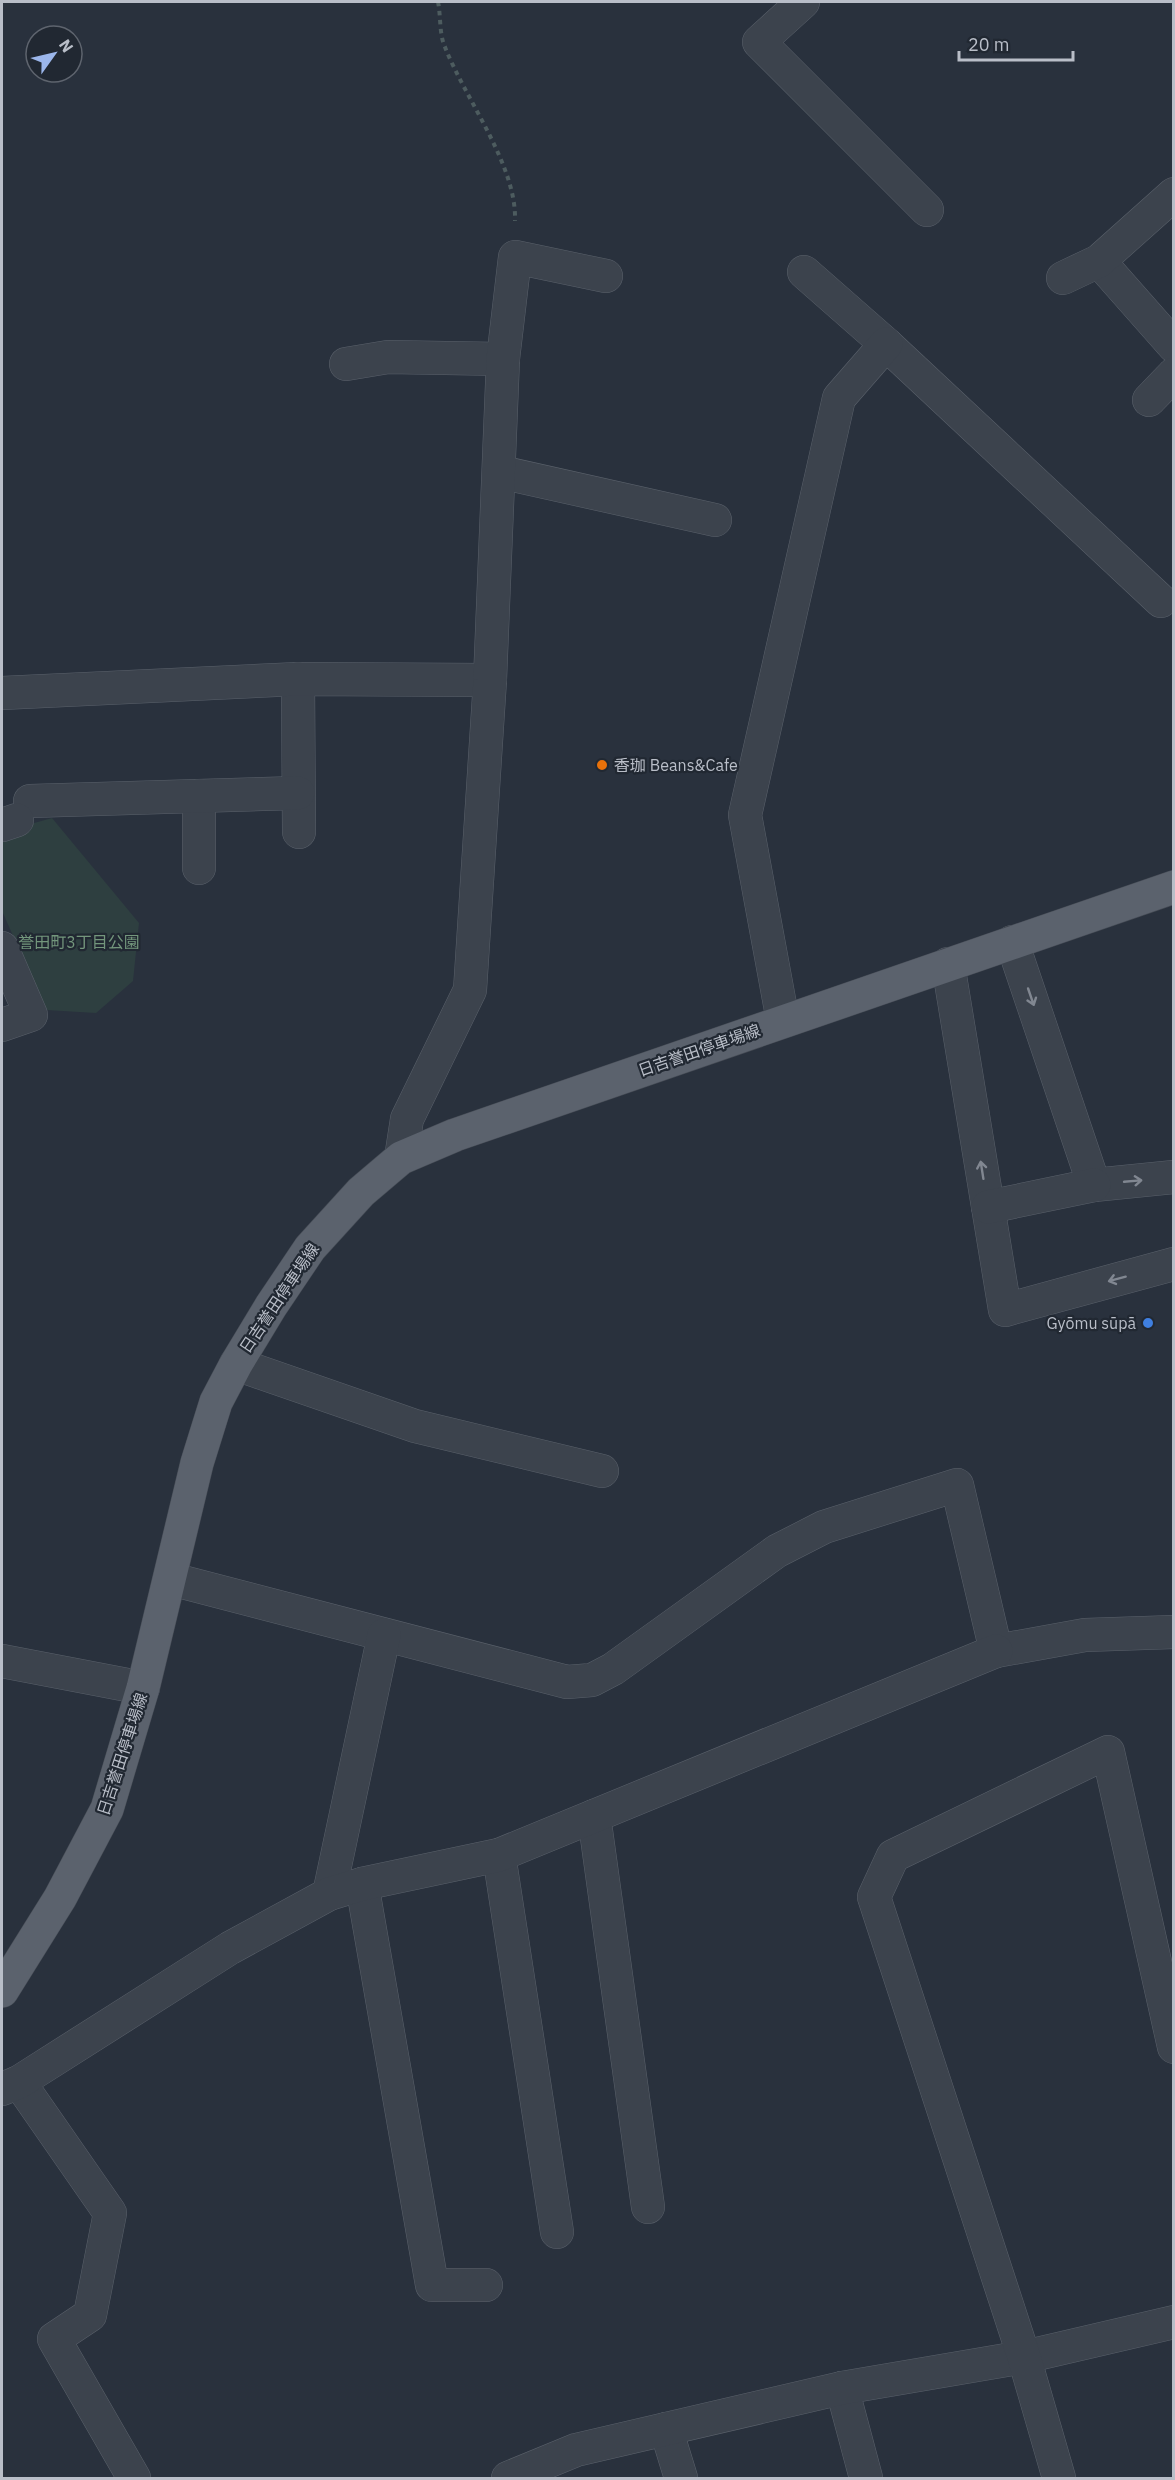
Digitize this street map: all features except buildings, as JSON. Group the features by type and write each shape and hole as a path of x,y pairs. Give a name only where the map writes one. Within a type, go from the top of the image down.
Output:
{"main road":[{"name":"日吉誉田停車場線","path":"2,1991 60,1898 107,1809 143,1688 197,1463 216,1402 271,1305 310,1248 361,1192 401,1158 455,1135 1173,888"}],"street":[{"path":"802,2 759,42 927,210"},
{"path":"1063,278 1099,261 1173,194"},
{"path":"401,1158 407,1119 470,990 490,680 503,359 514,257 606,276"},
{"path":"1099,261 1173,346"},
{"path":"804,272 886,344 1161,601"},
{"path":"783,1021 745,815 839,398 886,344"},
{"path":"346,364 388,357 503,359"},
{"path":"1149,400 1173,374"},
{"path":"500,472 715,520"},
{"path":"2,693 298,679 490,680"},
{"path":"298,679 299,832"},
{"path":"16,815 199,796 298,793"},
{"path":"199,796 199,868"},
{"path":"1012,942 1094,1185"},
{"path":"2,948 31,1015 2,1025"},
{"path":"948,964 1005,1310 1173,1264"},
{"path":"988,1207 1094,1185 1173,1177"},
{"path":"236,1364 416,1426 602,1471"},
{"path":"171,1579 567,1682 592,1680 613,1669 777,1551 824,1527 957,1485 996,1651"},
{"path":"134,2478 54,2339 90,2315 110,2213 10,2086 230,1948 328,1894 362,1884 499,1855 996,1651 1085,1635 1173,1632"},
{"path":"328,1894 384,1635"},
{"path":"2,1661 143,1688"},
{"path":"1059,2478 1024,2357 874,1897 893,1856 1108,1752 1173,2047"},
{"path":"594,1816 648,2206"},
{"path":"499,1855 557,2232"},
{"path":"362,1884 432,2285 486,2284"},
{"path":"508,2478 576,2450 842,2388 1024,2357 1173,2322"},
{"path":"842,2388 866,2478"},
{"path":"666,2429 681,2478"}],"path":[{"path":"438,2 443,45 504,169 516,206 514,257"}],"green space":[{"name":"誉田町3丁目公園","path":"52,818 139,923 133,981 96,1013 46,1010 2,911 2,832"}],"place":[{"name":"香珈 Beans&Cafe","path":"602,765"},
{"name":"Gyōmu sūpā","path":"1148,1323"}]}
